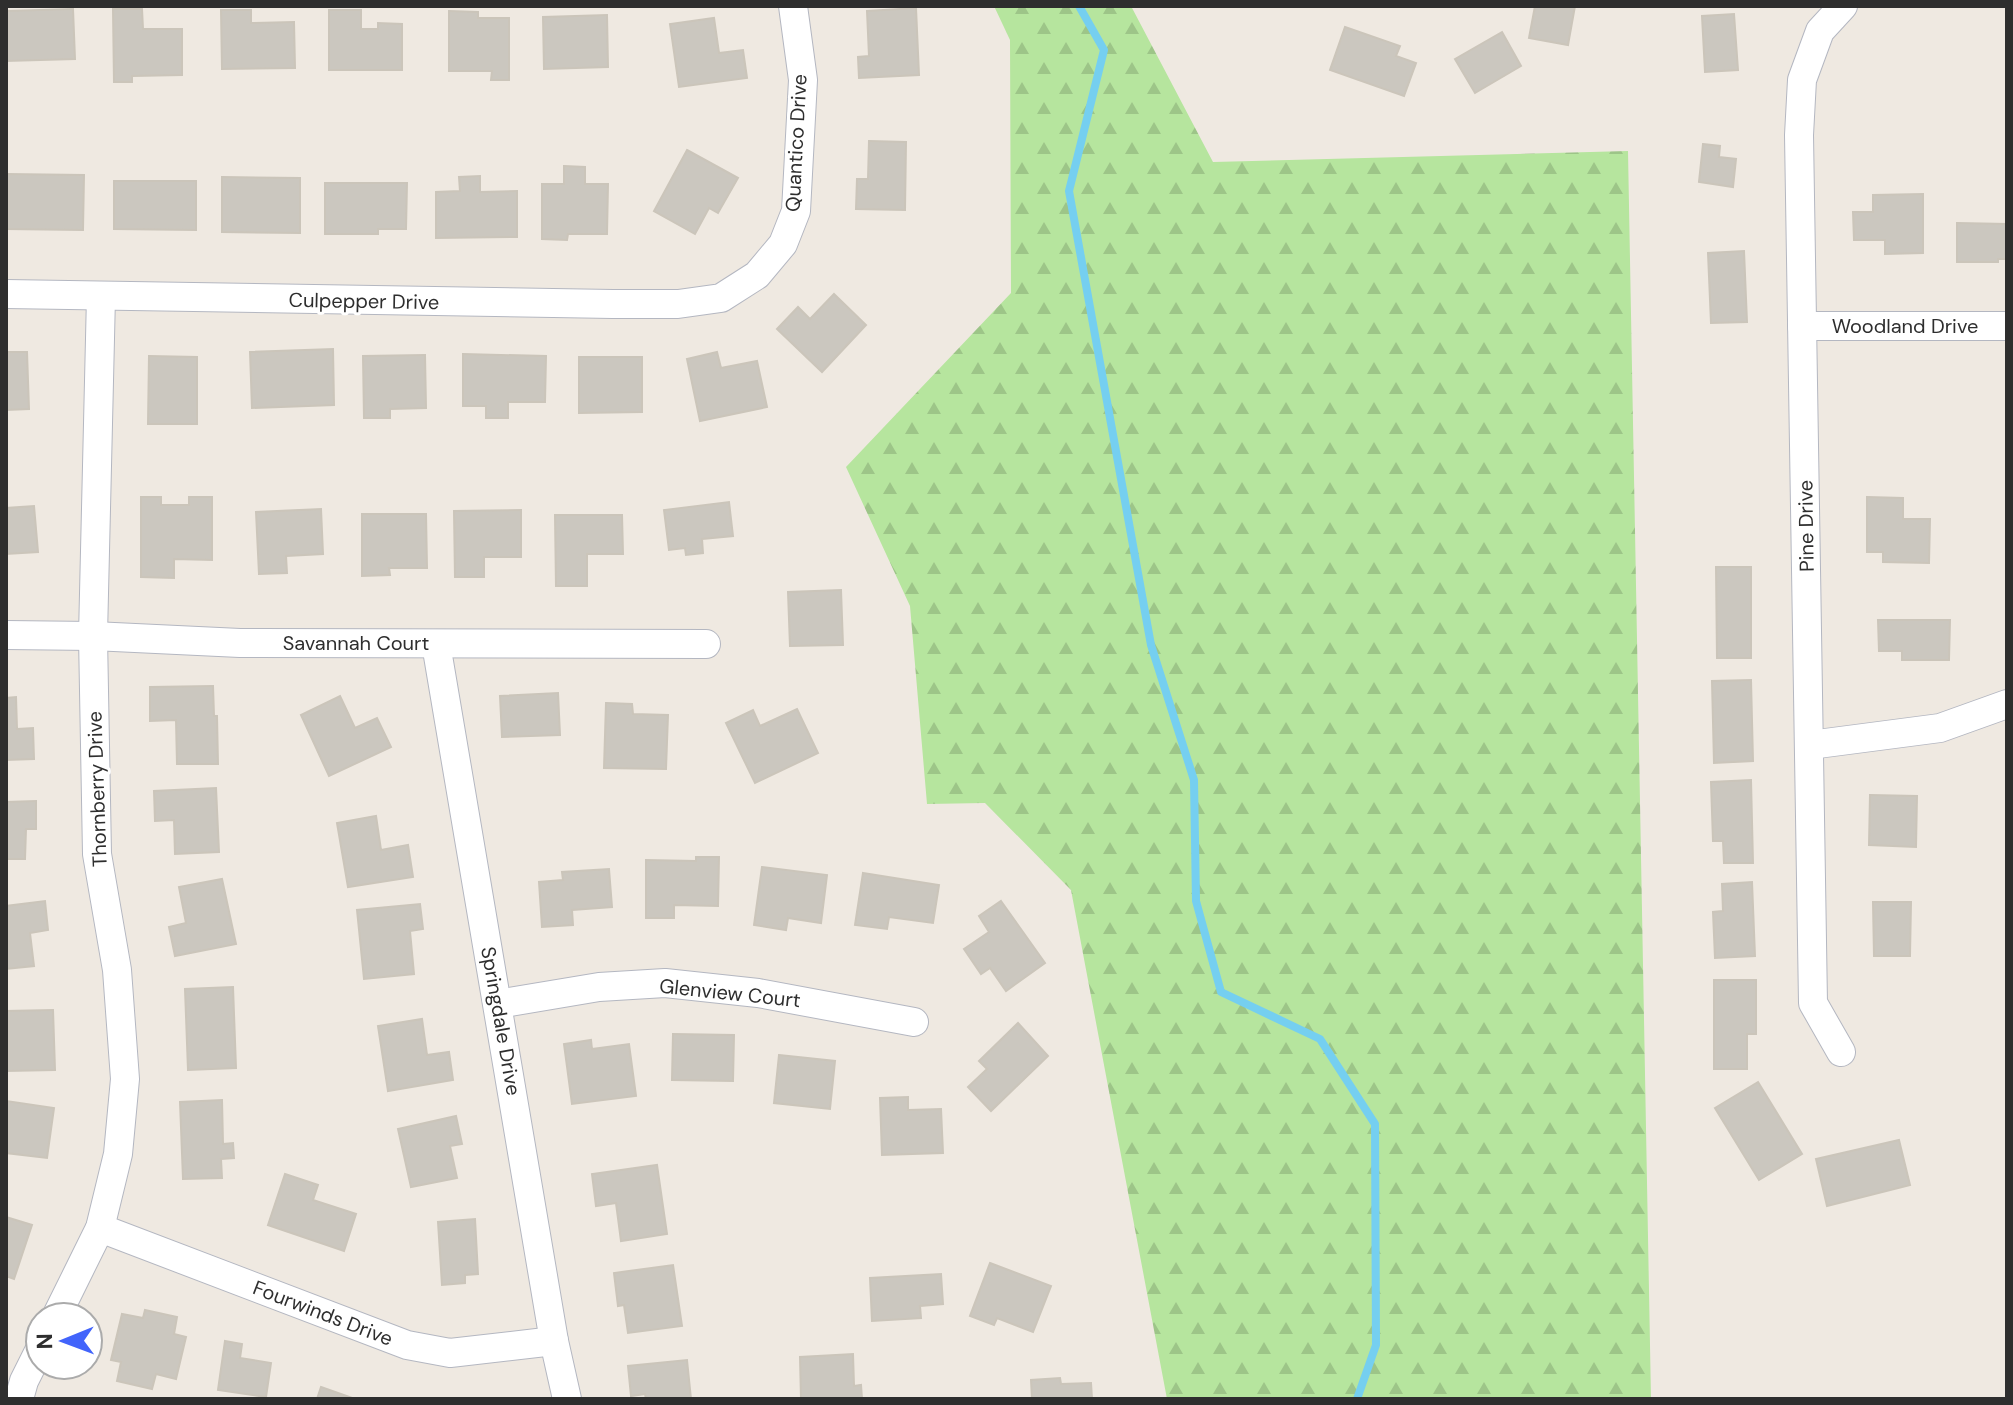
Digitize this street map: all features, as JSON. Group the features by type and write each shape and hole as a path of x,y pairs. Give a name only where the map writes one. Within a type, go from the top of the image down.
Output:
{"street":[{"name":"Quantico Drive","path":"721,298 757,275 783,244 796,211 803,80 793,6"},
{"name":"Pine Drive","path":"1841,1052 1813,1003 1799,135 1802,80 1820,31 1843,6"},
{"name":"Culpepper Drive","path":"6,294 626,304 678,304 721,298"},
{"name":"Thornberry Drive","path":"64,1301 100,1228 118,1154 125,1079 117,970 97,854 93,636 101,296"},
{"name":"Woodland Drive","path":"1802,326 2007,326"},
{"name":"Savannah Court","path":"6,635 240,643 706,644"},
{"name":"Springdale Drive","path":"436,644 554,1341 567,1399"},
{"path":"1810,745 1940,728 2007,704"},
{"name":"Glenview Court","path":"498,1004 599,987 665,983 758,993 914,1022"},
{"name":"Fourwinds Drive","path":"100,1228 407,1345 450,1353 554,1341"}],"green space":[{"path":"994,6 1131,6 1213,162 1628,151 1651,1399 1167,1399 1071,890 985,803 927,804 910,606 846,467 1011,293 1010,40"}],"building":[{"path":"1535,6 1575,6 1568,45 1529,38"},
{"path":"916,8 919,75 859,78 858,57 869,56 867,11"},
{"path":"73,9 75,59 6,61 6,11"},
{"path":"113,9 142,9 143,29 182,29 182,75 132,76 132,82 114,82"},
{"path":"221,10 251,10 251,23 294,22 295,68 222,69"},
{"path":"329,10 361,10 361,29 378,29 378,23 402,24 402,70 329,70"},
{"path":"449,11 478,12 478,18 509,18 509,80 491,80 492,71 449,71"},
{"path":"1734,14 1738,70 1705,72 1702,16"},
{"path":"607,15 608,67 544,69 543,17"},
{"path":"714,18 719,53 743,50 747,78 679,87 670,24"},
{"path":"1345,27 1400,46 1396,56 1416,63 1404,96 1330,70"},
{"path":"1502,32 1521,66 1475,93 1455,59"},
{"path":"869,141 906,142 905,210 856,209 857,179 868,179"},
{"path":"1703,144 1720,146 1719,157 1736,159 1733,187 1699,182"},
{"path":"687,150 738,178 718,213 709,208 695,234 654,211"},
{"path":"564,166 585,167 585,184 608,184 607,234 568,234 567,240 542,239 542,184 564,184"},
{"path":"6,174 84,175 83,230 6,229"},
{"path":"480,176 480,192 517,191 517,237 436,238 436,192 460,191 459,177"},
{"path":"222,177 300,178 300,233 222,232"},
{"path":"114,181 196,181 196,230 114,229"},
{"path":"325,183 407,183 406,229 378,229 378,234 325,234"},
{"path":"1923,194 1923,253 1885,254 1885,240 1854,240 1853,212 1873,212 1873,195"},
{"path":"1957,223 2007,224 2007,259 1998,259 1998,262 1957,262"},
{"path":"1744,251 1747,322 1711,323 1708,253"},
{"path":"834,294 866,325 822,372 777,329 798,307 810,319"},
{"path":"333,349 334,405 252,408 250,352"},
{"path":"6,352 27,352 29,409 6,410"},
{"path":"717,352 721,368 757,361 767,407 700,421 687,359"},
{"path":"463,354 546,356 545,402 508,402 508,418 486,418 486,406 463,406"},
{"path":"425,355 426,408 390,409 390,418 364,418 363,356"},
{"path":"149,356 197,357 197,424 148,424"},
{"path":"579,357 642,357 642,412 579,413"},
{"path":"141,497 161,497 161,505 189,505 189,497 212,497 212,560 174,559 174,578 141,577"},
{"path":"1867,497 1903,498 1903,519 1930,519 1929,563 1883,562 1883,552 1867,552"},
{"path":"729,502 733,536 702,539 703,553 686,555 685,548 669,550 664,510"},
{"path":"34,506 38,552 6,554 6,508"},
{"path":"321,509 323,554 286,556 287,573 259,574 256,512"},
{"path":"521,510 521,557 484,557 484,577 455,577 454,511"},
{"path":"362,514 426,514 427,568 389,568 390,575 362,576"},
{"path":"555,515 622,515 623,554 587,554 587,586 556,586"},
{"path":"1716,567 1751,567 1751,658 1717,658"},
{"path":"841,590 843,645 790,646 788,592"},
{"path":"1878,620 1950,620 1949,660 1902,660 1902,651 1879,651"},
{"path":"1751,680 1753,761 1714,763 1712,681"},
{"path":"213,686 218,764 177,764 176,720 150,721 150,687"},
{"path":"558,693 560,735 502,737 500,696"},
{"path":"340,696 355,728 377,718 391,747 329,776 301,715"},
{"path":"16,697 17,729 33,728 34,759 6,760 6,698"},
{"path":"606,703 632,704 633,714 668,715 666,769 604,768"},
{"path":"797,709 818,753 755,783 726,723 753,710 760,726"},
{"path":"1751,780 1753,863 1724,863 1723,841 1713,841 1711,782"},
{"path":"216,788 219,852 175,854 174,820 155,821 154,791"},
{"path":"1870,795 1917,796 1916,847 1869,845"},
{"path":"36,801 36,829 26,829 25,859 6,859 6,802"},
{"path":"376,816 381,850 408,845 413,877 348,887 337,823"},
{"path":"696,857 719,857 718,906 674,905 674,918 646,918 646,860 696,861"},
{"path":"762,867 827,875 821,923 788,918 786,930 754,925"},
{"path":"609,869 612,907 572,910 573,925 542,927 539,882 563,880 562,872"},
{"path":"863,873 939,885 933,923 889,917 887,929 855,925"},
{"path":"222,879 236,944 175,956 169,927 186,923 179,887"},
{"path":"1752,882 1755,956 1715,958 1713,912 1723,911 1722,884"},
{"path":"45,901 48,930 30,933 34,966 6,969 6,906"},
{"path":"1001,901 1045,963 1006,991 990,968 981,974 964,949 989,932 979,916"},
{"path":"1873,902 1911,902 1910,956 1874,956"},
{"path":"420,904 423,929 410,931 414,974 364,979 357,910"},
{"path":"1714,980 1756,980 1756,1034 1747,1034 1747,1069 1714,1069"},
{"path":"233,987 236,1068 188,1070 185,989"},
{"path":"53,1010 55,1070 6,1071 6,1011"},
{"path":"422,1019 427,1055 449,1052 453,1080 388,1091 378,1026"},
{"path":"1018,1023 1048,1056 991,1111 968,1087 987,1069 979,1061"},
{"path":"673,1034 734,1035 733,1081 672,1080"},
{"path":"591,1040 592,1049 629,1044 636,1096 572,1104 564,1044"},
{"path":"779,1055 835,1061 830,1109 774,1103"},
{"path":"1758,1082 1802,1154 1759,1180 1715,1108"},
{"path":"908,1097 908,1110 941,1109 943,1153 882,1155 880,1098"},
{"path":"222,1100 223,1144 233,1143 234,1158 221,1159 222,1178 183,1179 180,1102"},
{"path":"6,1101 54,1108 47,1158 6,1153"},
{"path":"456,1116 462,1144 450,1146 457,1178 411,1187 398,1129"},
{"path":"1899,1140 1910,1185 1827,1206 1816,1159"},
{"path":"657,1165 667,1234 621,1241 616,1203 596,1206 592,1174"},
{"path":"285,1174 318,1185 313,1200 356,1214 344,1251 268,1225"},
{"path":"6,1217 32,1225 14,1279 6,1276"},
{"path":"475,1219 478,1274 465,1275 465,1283 442,1285 438,1222"},
{"path":"990,1263 1051,1286 1033,1332 997,1318 994,1325 970,1316"},
{"path":"673,1265 682,1326 628,1333 624,1305 618,1306 614,1273"},
{"path":"941,1274 943,1304 920,1306 921,1318 872,1321 870,1278"},
{"path":"145,1310 177,1317 174,1334 186,1337 176,1379 156,1374 152,1389 117,1381 121,1362 111,1360 122,1314 143,1318"},
{"path":"225,1341 242,1344 240,1358 271,1363 266,1397 218,1390"},
{"path":"853,1354 854,1386 861,1385 862,1399 801,1399 800,1357"},
{"path":"687,1360 691,1399 646,1399 645,1394 631,1396 628,1366"},
{"path":"1060,1378 1061,1384 1091,1383 1092,1399 1032,1399 1031,1380"},
{"path":"321,1387 355,1399 317,1399"}],"waterway":[{"path":"1079,6 1104,50 1069,191 1151,645 1194,780 1196,901 1221,992 1320,1039 1375,1124 1376,1345 1357,1399"}]}
